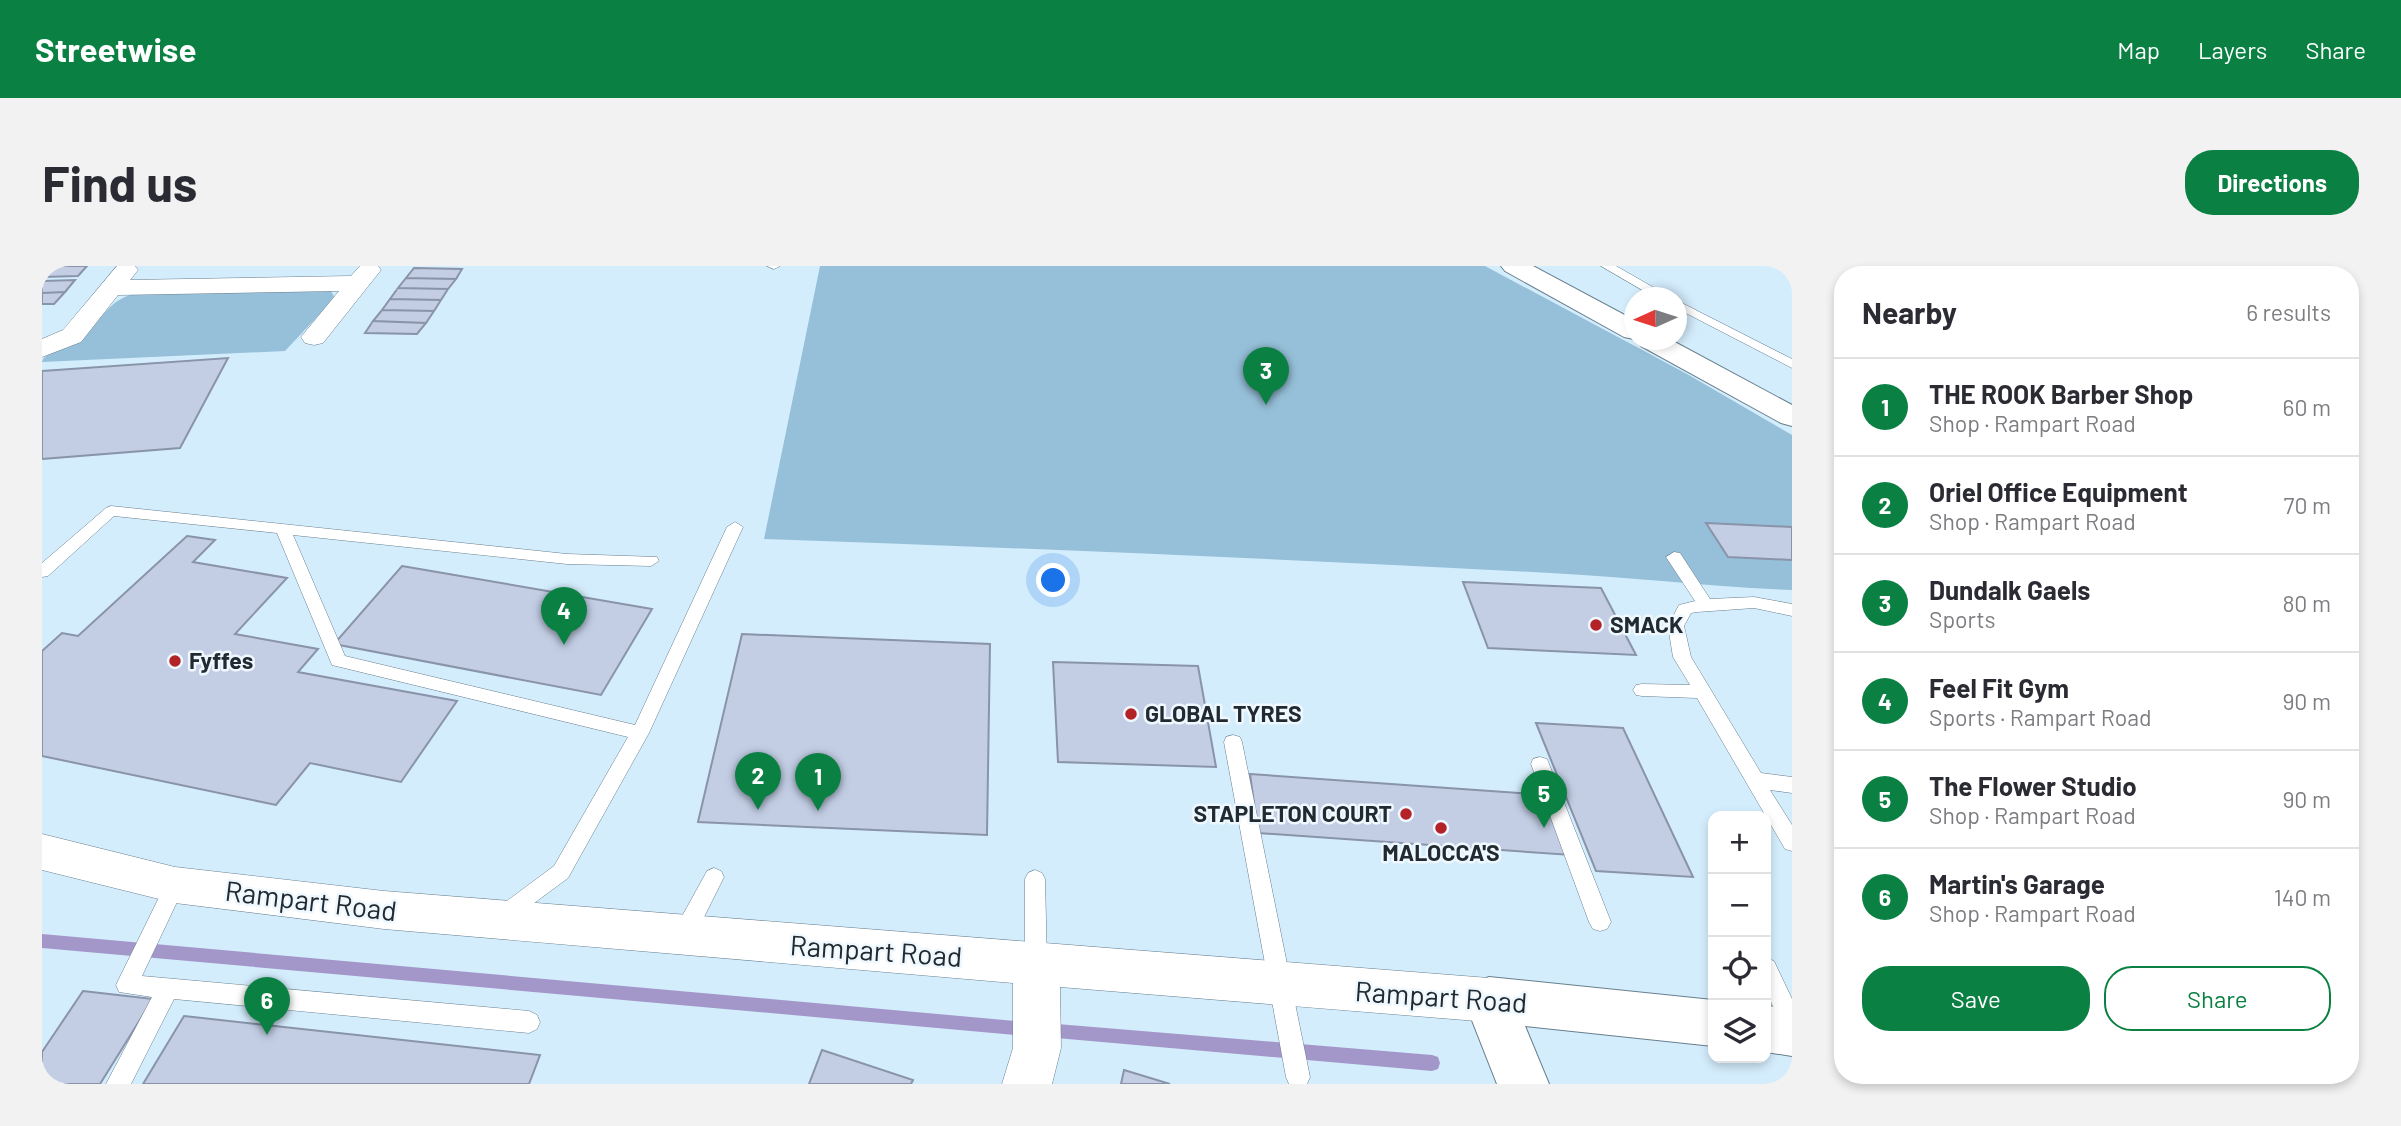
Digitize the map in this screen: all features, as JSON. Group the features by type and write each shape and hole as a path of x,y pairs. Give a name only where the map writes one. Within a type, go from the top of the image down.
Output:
{"street":[{"path":"42,349 72,336 130,266"},
{"path":"1514,266 1624,326"},
{"path":"111,288 365,274"},
{"path":"314,337 365,274"},
{"path":"1669,350 1792,417"},
{"name":"Rampart Road","path":"42,852 175,885 384,910 683,936 1034,1026 1281,985 1489,1000 1708,1022"},
{"path":"1489,1000 1523,1084"},
{"path":"1771,1030 1792,1032"}],"lane":[{"path":"1606,266 1645,287"},
{"path":"1687,309 1792,364"},
{"path":"42,572 111,511 567,559 651,561"},
{"path":"497,919 561,872 640,733 735,527"},
{"path":"283,529 338,661 640,733"},
{"path":"1674,556 1704,603"},
{"path":"1789,608 1704,603 1685,609 1676,626 1682,657 1792,843"},
{"path":"1642,690 1702,692"},
{"path":"1233,742 1298,1077"},
{"path":"1540,764 1600,922"},
{"path":"1754,780 1792,785"},
{"path":"683,936 714,877"},
{"path":"1034,1026 1035,879"},
{"path":"175,885 127,985 529,1022"},
{"path":"1771,979 1792,1023"},
{"path":"118,1084 168,989"}],"shaded area":[{"path":"820,266 1485,266 1624,340 1624,350 1642,350 1792,435 1792,590 1452,568 764,539"},
{"path":"331,291 335,298 285,351 42,362 47,355 84,336 118,301 140,292"}],"building":[{"path":"42,266 87,266 78,276 42,277"},
{"path":"414,268 462,269 456,279 406,278"},
{"path":"406,278 456,279 448,289 398,288"},
{"path":"75,280 65,292 42,293 42,281"},
{"path":"398,288 448,289 441,300 390,299"},
{"path":"65,292 54,304 42,304 42,293"},
{"path":"390,299 441,300 434,311 382,310"},
{"path":"382,310 434,311 426,323 373,321"},
{"path":"373,321 426,323 417,334 365,333"},
{"path":"228,358 180,448 42,459 42,371"},
{"path":"1706,523 1792,527 1792,560 1728,557"},
{"name":"Fyffes","path":"187,536 215,540 193,562 287,578 235,634 318,649 298,672 457,701 401,782 310,763 276,805 42,756 42,651 62,633 78,636"},
{"path":"402,566 652,609 601,695 334,644"},
{"path":"1463,582 1601,588 1636,655 1488,648"},
{"path":"742,634 990,644 987,835 698,822"},
{"name":"GLOBAL TYRES","path":"1053,662 1198,666 1216,767 1058,762"},
{"path":"1536,723 1623,728 1693,877 1596,871"},
{"name":"STAPLETON COURT","path":"1250,774 1549,795 1571,855 1258,833"},
{"path":"83,991 153,999 100,1084 42,1084 42,1052"},
{"path":"184,1016 540,1055 529,1084 143,1084"},
{"path":"822,1050 913,1080 911,1084 809,1084"},
{"path":"1124,1070 1170,1084 1121,1084"}],"waterway":[{"path":"42,941 1027,1029"},
{"path":"1045,1030 1432,1063"}],"place":[{"name":"Dundalk Gaels","path":"1266,405"},
{"name":"SMACK","path":"1596,625"},
{"name":"Feel Fit Gym","path":"564,645"},
{"name":"Fyffes","path":"175,661"},
{"name":"GLOBAL TYRES","path":"1131,714"},
{"name":"Oriel Office Equipment","path":"758,810"},
{"name":"THE ROOK Barber Shop","path":"818,811"},
{"name":"STAPLETON COURT","path":"1406,814"},
{"name":"MALOCCA'S","path":"1441,828"},
{"name":"The Flower Studio","path":"1544,828"},
{"name":"Martin's Garage","path":"267,1035"}]}
